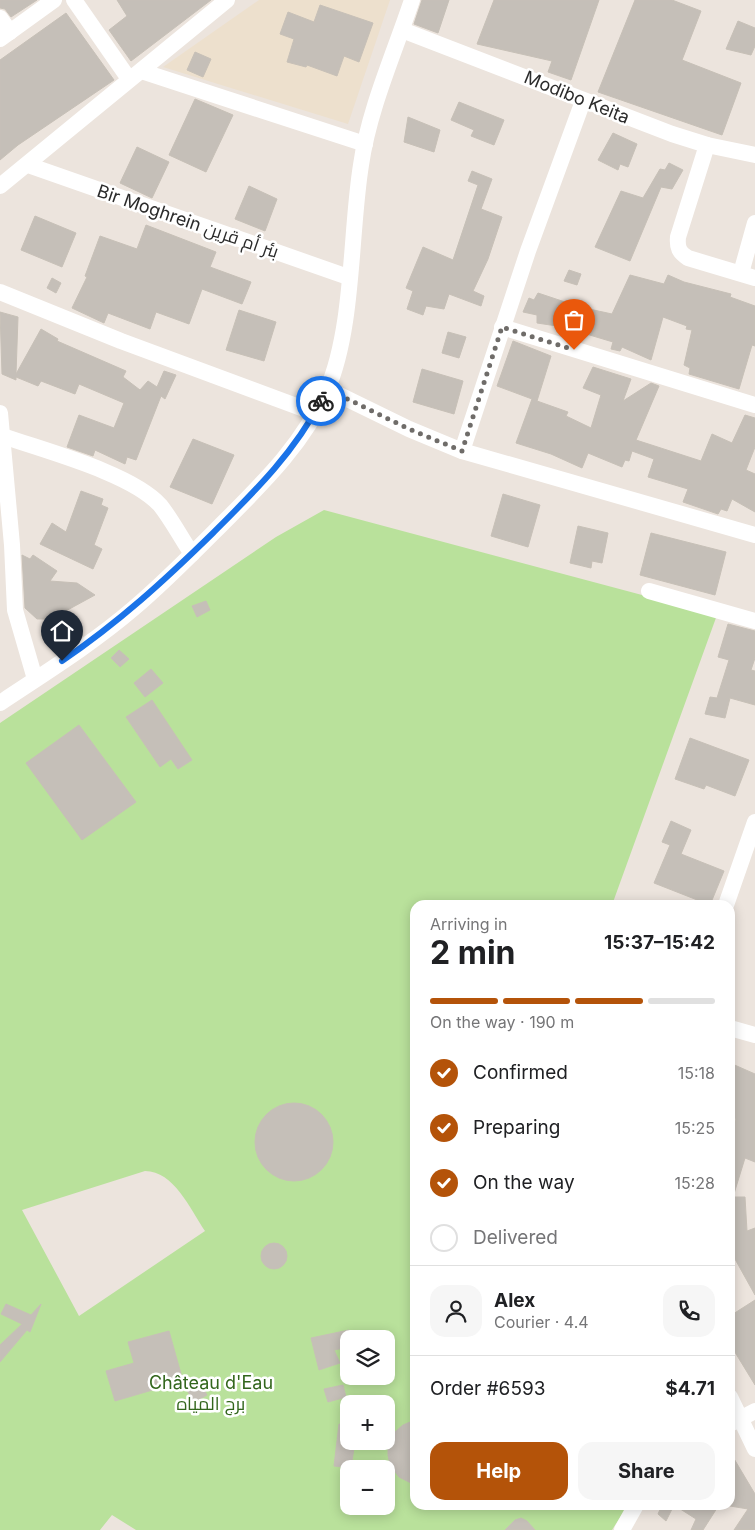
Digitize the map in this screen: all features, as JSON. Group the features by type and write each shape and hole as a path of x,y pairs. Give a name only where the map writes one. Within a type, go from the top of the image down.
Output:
{"street":[{"path":"0,18 5,36 54,0"},
{"path":"74,0 135,75 365,144"},
{"path":"0,186 28,165 227,0"},
{"path":"0,703 134,608 192,554 261,485 300,438 315,413 327,389 345,319 348,277 365,144 412,0"},
{"name":"Modibo Keita","path":"402,30 583,101 707,146 755,156"},
{"path":"462,451 502,327 583,101"},
{"path":"707,146 678,237 677,247 681,254 688,258 748,276 755,223"},
{"name":"Bir Moghrein بئر أم قرين","path":"28,165 348,277"},
{"path":"0,292 121,341 315,413"},
{"path":"502,327 755,405"},
{"path":"327,389 409,429 462,451 755,535"},
{"path":"0,413 15,610 35,679"},
{"path":"3,436 99,470 136,487 159,505 192,554"},
{"path":"0,510 10,526"},
{"path":"649,591 755,621"},
{"path":"728,900 755,822"},
{"path":"735,1029 755,1035"},
{"path":"755,1411 735,1422 755,1449"},
{"path":"622,1530 633,1510"}],"shaded area":[{"path":"259,0 390,0 348,124 163,67"}],"green space":[{"name":"Château d'Eau برج المياه","path":"324,510 717,615 614,900 410,900 410,1510 625,1510 612,1530 136,1530 112,1515 100,1530 0,1530 0,723 276,537","holes":["145,1171 155,1173 173,1184 205,1231 79,1316 22,1210"]}],"building":[{"path":"0,0 37,0 11,17 5,9 0,8"},
{"path":"117,0 211,0 131,61 109,30 127,16"},
{"path":"422,0 449,0 438,33 414,24"},
{"path":"494,0 599,0 571,80 548,72 552,61 477,44"},
{"path":"635,0 672,0 701,11 682,60 741,83 722,135 598,92"},
{"path":"320,5 373,23 359,62 344,56 337,76 307,65 306,67 287,62 294,39 280,34 288,12 314,22"},
{"path":"66,13 114,80 18,145 0,160 0,60"},
{"path":"738,21 755,28 755,46 751,55 726,49"},
{"path":"195,52 211,59 203,77 187,70"},
{"path":"195,99 233,115 206,172 169,155"},
{"path":"459,102 504,120 494,145 471,136 474,130 451,120"},
{"path":"408,117 440,130 434,152 404,142"},
{"path":"613,133 637,144 628,167 620,164 618,170 598,160"},
{"path":"137,147 169,162 152,198 120,183"},
{"path":"669,163 683,170 672,189 661,187 630,261 595,247 621,191 643,198 660,169 665,170"},
{"path":"472,171 492,179 481,209 502,217 488,259 473,291 484,296 481,306 449,294 444,309 426,306 423,315 407,309 413,291 406,288 423,247 453,260 478,185 468,181"},
{"path":"249,186 277,199 265,231 235,219"},
{"path":"35,216 76,233 62,267 21,250"},
{"path":"146,225 216,252 210,267 251,282 242,304 202,289 189,324 156,312 150,329 108,313 104,323 72,308 87,277 85,276 100,236 137,249"},
{"path":"569,270 581,274 577,285 564,281"},
{"path":"630,275 664,284 668,275 684,282 731,294 730,297 755,306 755,346 752,345 739,389 689,374 690,368 684,365 692,330 686,329 687,326 663,317 651,360 622,347 620,351 611,349 613,342 583,333 584,329 578,329 579,326 558,321 557,326 537,323 537,315 523,312 529,298 534,300 538,293 580,307 612,314"},
{"path":"52,278 61,283 56,293 47,288"},
{"path":"239,310 276,322 264,361 226,350"},
{"path":"0,312 18,317 16,374 41,329 58,339 57,341 126,371 123,377 140,390 148,381 157,387 164,371 176,375 165,399 161,396 136,460 127,457 125,464 95,450 93,456 67,447 79,415 114,428 124,403 79,384 75,394 41,381 38,386 16,377 16,380 2,374"},
{"path":"448,332 466,337 459,358 442,353"},
{"path":"513,341 551,356 537,401 568,412 566,416 591,428 601,395 583,388 593,367 631,379 623,401 651,383 659,386 636,440 701,461 712,434 732,443 745,415 755,418 755,447 746,470 755,474 755,512 732,499 727,511 721,509 718,514 683,502 688,489 648,477 654,459 632,451 629,461 625,460 622,467 588,453 582,468 551,454 516,443 532,399 497,386"},
{"path":"422,369 463,381 454,414 413,402"},
{"path":"193,439 234,455 212,504 170,487"},
{"path":"81,491 103,499 101,505 108,508 94,545 102,549 93,569 40,544 52,523 66,532"},
{"path":"503,494 540,505 528,547 491,536"},
{"path":"578,526 608,533 602,563 592,561 591,568 570,563"},
{"path":"651,533 726,552 715,595 640,575"},
{"path":"22,555 30,559 33,555 57,571 50,581 77,583 95,595 51,619 37,619 25,608"},
{"path":"206,601 210,610 197,617 192,606"},
{"path":"728,624 755,631 755,658 751,670 755,671 755,705 730,698 725,718 705,714 710,697 717,698 729,660 718,657"},
{"path":"119,650 129,659 120,667 111,658"},
{"path":"151,669 163,683 145,697 134,683"},
{"path":"152,700 192,760 178,769 171,759 160,767 126,717"},
{"path":"79,725 136,802 82,840 26,763"},
{"path":"690,738 749,760 735,796 706,785 704,789 675,779"},
{"path":"671,821 691,830 681,854 724,871 712,900 697,900 654,883 670,845 662,842"},
{"path":"735,1065 755,1074 755,1162 745,1158 735,1190 735,1122"},
{"path":"294,1103 309,1106 322,1114 330,1127 333,1142 330,1157 322,1170 309,1178 294,1181 279,1178 266,1170 258,1157 255,1142 258,1127 266,1114 279,1106"},
{"path":"735,1197 745,1197 747,1231 755,1228 755,1295 735,1259"},
{"path":"274,1243 283,1247 287,1256 283,1265 274,1269 265,1265 261,1256 265,1247"},
{"path":"755,1300 755,1385 735,1352 735,1313"},
{"path":"6,1304 31,1315 41,1304 30,1332 27,1330 0,1362 0,1345 22,1324 1,1314"},
{"path":"169,1331 183,1381 115,1401 106,1371 134,1363 128,1342"},
{"path":"340,1332 340,1349 334,1350 340,1363 319,1370 311,1338"},
{"path":"198,1379 207,1395 194,1402 185,1387"},
{"path":"343,1385 346,1395 340,1395 340,1399 328,1402 324,1389"},
{"path":"410,1422 410,1482 399,1477 395,1472 395,1460 389,1460 388,1450 395,1450 395,1432"},
{"path":"340,1424 340,1450 354,1450 352,1460 340,1460 340,1467 334,1466"},
{"path":"735,1460 755,1494 755,1530 734,1530 748,1509 735,1507"},
{"path":"660,1510 672,1510 666,1521 658,1514"},
{"path":"682,1510 716,1510 703,1530 691,1530 696,1519"},
{"path":"521,1518 527,1521 535,1530 505,1530 515,1520"}],"way so far":[{"path":"321,401 327,389 409,429 462,451 502,327 574,350"}],"route":[{"path":"62,661 89,643 134,608 192,554 261,485 300,438 321,401"}]}
